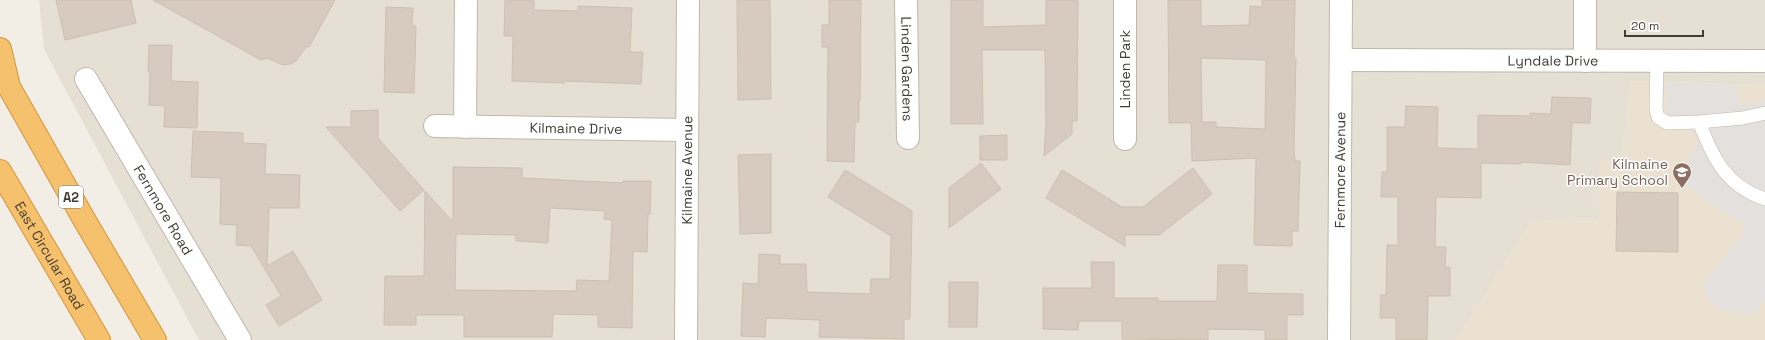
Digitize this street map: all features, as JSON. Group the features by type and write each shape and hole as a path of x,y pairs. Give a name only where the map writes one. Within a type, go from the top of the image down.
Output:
{"highway":[{"name":"A2","path":"0,49 9,87 81,215 155,340"},
{"name":"East Circular Road","path":"0,171 99,340"}],"street":[{"path":"465,127 466,0"},
{"name":"Kilmaine Avenue","path":"686,340 688,0"},
{"name":"Linden Gardens","path":"906,0 908,138"},
{"name":"Linden Park","path":"1125,0 1125,139"},
{"name":"Fernmore Avenue","path":"1340,340 1341,0"},
{"path":"1585,0 1585,61"},
{"name":"Lyndale Drive","path":"1341,60 1765,61"},
{"name":"Fernmore Road","path":"86,79 240,340"},
{"name":"Kilmaine Drive","path":"435,126 687,130"}],"lane":[{"path":"1657,61 1656,109 1658,117 1667,123 1743,118 1765,113"},
{"path":"1699,122 1710,151 1727,175 1749,193 1765,198"}],"shaded area":[{"path":"39,0 1765,0 1765,85 1630,81 1622,157 1600,161 1599,219 1573,218 1531,222 1456,340 199,340 44,49"},
{"name":"Kilmaine Primary School","path":"1630,81 1765,85 1765,340 1456,340 1531,222 1573,218 1599,219 1600,160 1622,157"},
{"path":"1668,83 1738,86 1738,106 1765,101 1765,300 1754,315 1730,312 1716,307 1708,298 1703,284 1741,237 1744,229 1743,223 1711,204 1691,189 1677,174 1698,146 1697,136 1688,129 1663,129"}],"building":[{"path":"56,0 131,0 136,23 65,40"},
{"path":"153,0 335,0 309,47 306,47 296,61 283,65 267,58 261,60"},
{"path":"505,0 534,0 534,10 578,11 578,6 632,8 630,52 643,52 641,84 565,81 564,83 512,81 513,36 504,36"},
{"path":"737,0 770,0 771,99 738,100"},
{"path":"829,0 861,0 860,101 859,122 855,122 854,162 827,161 828,47 822,47 822,25 829,25"},
{"path":"951,0 983,0 983,27 1046,25 1046,0 1078,0 1077,121 1072,121 1072,134 1044,156 1046,123 1045,50 982,50 983,124 951,124"},
{"path":"1168,0 1201,0 1201,26 1249,25 1250,6 1262,7 1262,0 1295,0 1294,58 1296,58 1294,148 1295,161 1300,161 1298,231 1292,231 1292,246 1254,245 1256,158 1192,161 1191,123 1169,123","holes":["1201,58 1266,60 1265,129 1216,127 1216,122 1202,122"]},
{"path":"386,7 413,8 412,25 416,26 414,93 384,92"},
{"path":"149,45 172,45 171,81 198,82 197,128 164,127 165,106 149,105"},
{"path":"1552,97 1591,98 1590,123 1572,123 1570,165 1521,162 1521,164 1481,163 1481,198 1436,197 1435,247 1446,247 1445,267 1450,267 1450,296 1428,296 1427,340 1396,340 1396,318 1380,318 1381,295 1386,295 1387,245 1398,245 1398,197 1381,197 1382,172 1387,172 1387,127 1405,127 1406,106 1438,107 1437,148 1478,149 1478,115 1530,116 1530,113 1551,114"},
{"path":"378,110 378,138 424,190 400,211 326,127 351,127 351,111"},
{"path":"193,131 243,133 243,143 266,144 265,174 300,175 299,208 268,208 267,266 293,251 322,300 279,326 266,305 281,296 251,246 236,245 237,225 220,224 221,178 191,177"},
{"path":"1007,135 1007,160 980,160 980,136"},
{"path":"771,154 771,233 740,234 738,155"},
{"path":"981,163 1001,189 949,228 949,188"},
{"path":"453,167 522,168 522,178 623,183 623,181 651,181 647,252 633,251 632,328 598,327 598,315 553,314 552,337 464,337 464,315 416,315 416,325 384,325 385,276 424,276 425,191 453,222","holes":["550,208 605,211 604,219 612,220 609,281 577,280 576,291 455,290 456,234 516,235 516,241 548,243"]},
{"path":"1193,168 1212,194 1159,235 1125,235 1125,246 1046,198 1062,170 1122,207 1143,207"},
{"path":"845,170 912,211 910,319 904,319 904,339 819,337 820,320 766,318 765,337 741,336 743,283 758,284 759,254 780,255 780,264 806,264 807,292 870,294 871,279 890,279 891,236 828,197"},
{"path":"1617,192 1678,193 1678,252 1616,251"},
{"path":"1091,262 1114,262 1114,298 1158,298 1158,301 1217,301 1218,265 1247,265 1247,293 1303,294 1303,315 1287,315 1287,340 1265,340 1265,330 1208,329 1208,340 1122,339 1122,321 1079,321 1078,330 1043,329 1043,288 1092,288"},
{"path":"949,282 978,282 977,327 949,327"}],"place":[{"name":"Kilmaine Primary School","path":"1682,189"}]}
